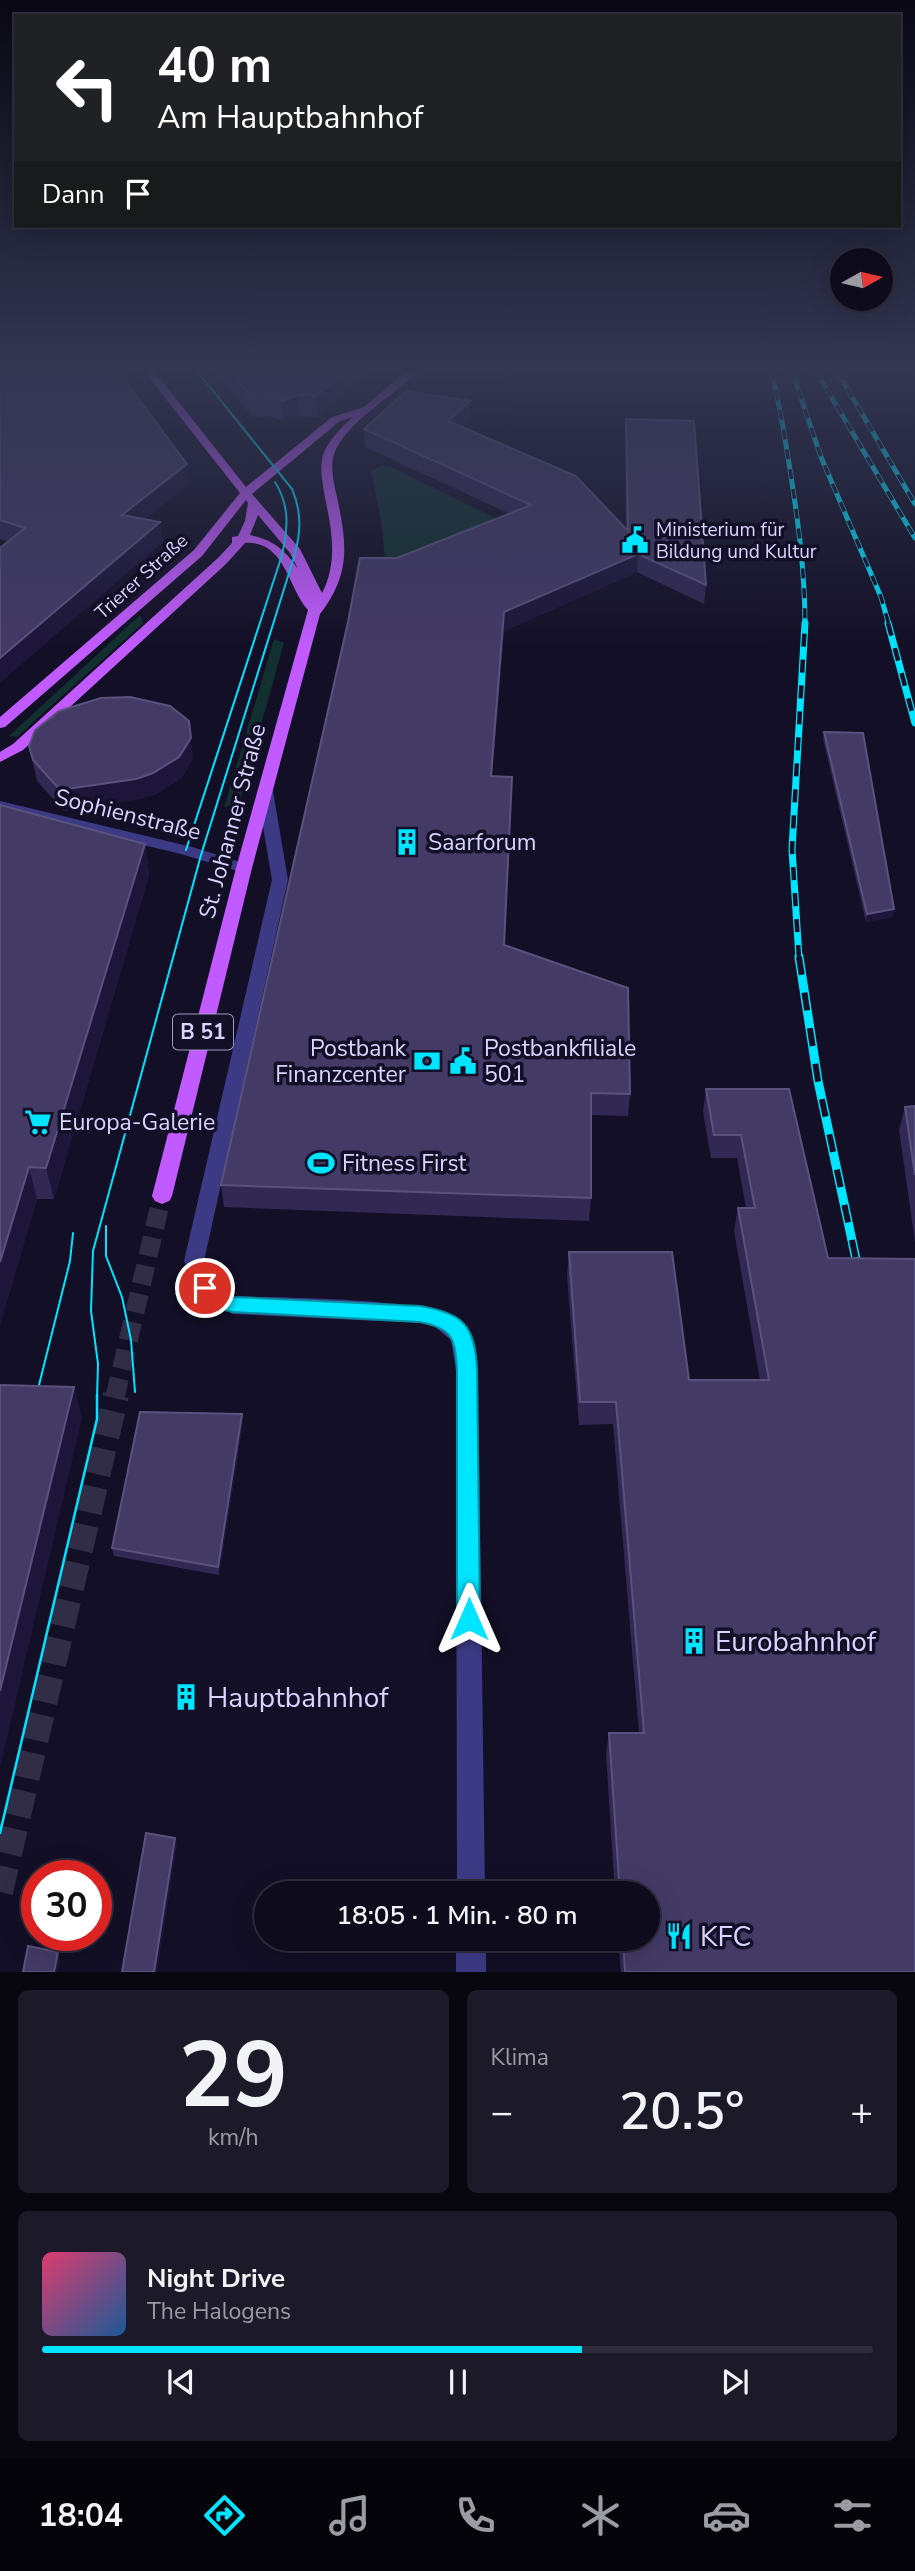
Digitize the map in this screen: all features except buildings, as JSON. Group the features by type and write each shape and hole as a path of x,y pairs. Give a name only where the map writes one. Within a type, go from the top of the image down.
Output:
{"main road":[{"name":"B 51","path":"221,463 286,538 307,570 316,592 314,614"},
{"name":"Trierer Straße","path":"0,724 198,553 223,522 288,463"},
{"name":"St. Johanner Straße","path":"162,1196 244,868 314,614 335,583 340,554 327,463"},
{"path":"223,522 231,501 232,477"},
{"name":"Trierer Straße","path":"0,758 18,747 38,729 243,538 253,520 250,498"},
{"path":"198,553 221,542 243,538 264,540 282,555 293,570 314,614"}],"street":[{"path":"265,791 280,880 194,1261 205,1288 218,1301 233,1305 420,1314 441,1318 460,1331 466,1349 467,1370 471,1881"},
{"name":"Sophienstraße","path":"0,806 173,847 244,868"},
{"path":"471,1951 471,1972"}],"green space":[{"path":"380,466 388,466 508,524 386,569 381,519 371,471"},
{"path":"140,615 143,623 17,737 9,736"},
{"path":"274,639 284,643 240,800 224,808"}],"tunnel":[{"path":"115,1397 162,1196"},
{"path":"0,1892 116,1395"}],"tram line":[{"path":"97,1397 98,1364 91,1311 93,1251 201,855 298,539 299,514 292,489 271,463"},
{"path":"186,850 282,555 286,517 283,500 275,482"},
{"path":"106,1226 106,1256 122,1297 131,1340 135,1392"},
{"path":"36,1397 70,1261 73,1233"},
{"path":"34,1403 36,1395"},
{"path":"0,1833 97,1419 97,1397"}],"railway":[{"path":"789,463 804,583 805,624"},
{"path":"824,463 881,597 889,625"},
{"path":"871,463 915,538"},
{"path":"891,463 915,504"},
{"path":"888,623 915,723"},
{"path":"799,958 792,849 805,624"},
{"path":"799,957 818,1081 860,1278"}],"place":[{"name":"Ministerium für Bildung und Kultur","path":"635,540"},
{"name":"Saarforum","path":"407,842"},
{"name":"Postbank Finanzcenter","path":"427,1061"},
{"name":"Postbankfiliale 501","path":"463,1061"},
{"name":"Europa-Galerie","path":"38,1122"},
{"name":"Fitness First","path":"321,1163"},
{"name":"Eurobahnhof","path":"694,1641"},
{"name":"Hauptbahnhof","path":"186,1697"},
{"name":"KFC","path":"679,1936"}],"route":[{"path":"205,1288 218,1301 233,1305 420,1314 441,1318 460,1331 466,1349 467,1370 469,1619"}]}
